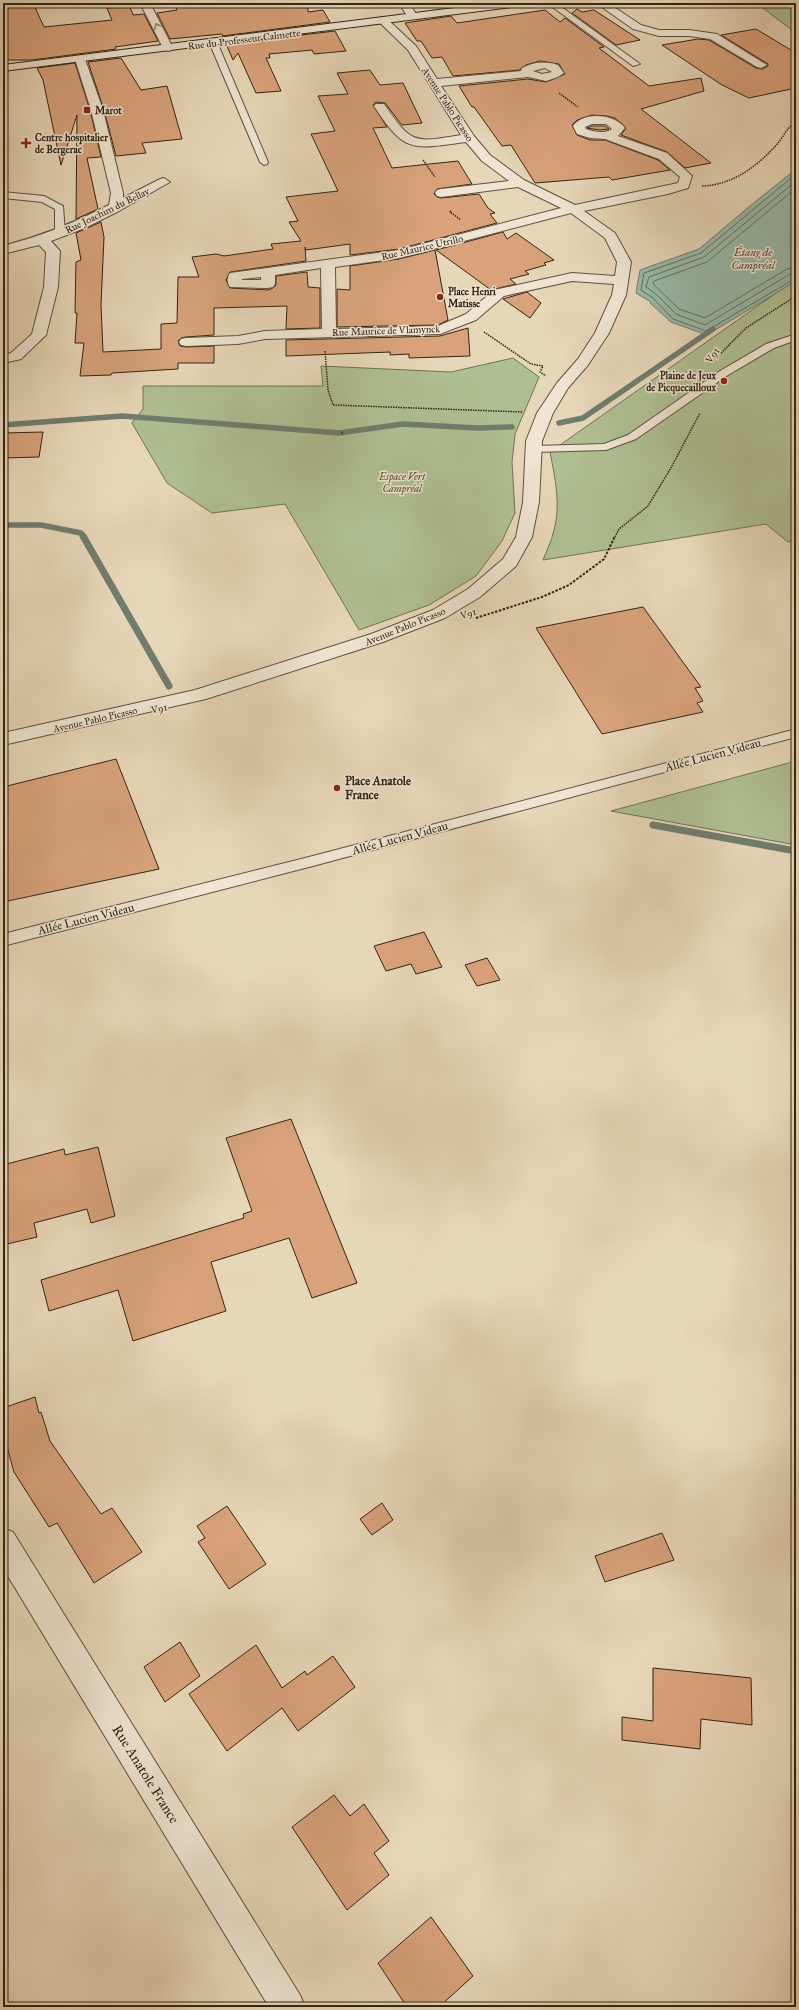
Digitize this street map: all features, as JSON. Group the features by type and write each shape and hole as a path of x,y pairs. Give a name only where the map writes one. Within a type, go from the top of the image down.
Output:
{"street":[{"path":"145,3 168,48"},
{"path":"404,3 413,17"},
{"name":"Rue du Professeur Calmette","path":"3,68 520,3"},
{"path":"601,3 637,27 659,33 689,33 713,36 761,65"},
{"name":"Avenue Pablo Picasso","path":"3,739 199,695 377,638 439,614 474,593 510,562 524,537 532,502 534,441 545,413 562,386 584,362 602,333 619,295 624,262 610,236 574,209 520,183 486,158 468,138 412,48 383,21"},
{"path":"80,59 97,110 117,193 116,208"},
{"path":"434,83 528,74 542,77 552,76 558,71 550,66 535,66 526,70 528,74"},
{"path":"542,77 553,88"},
{"path":"380,106 400,135 410,142 425,143 468,138"},
{"path":"605,135 663,156 686,176 684,185"},
{"name":"Rue Joachim du Bellay","path":"3,250 42,240 60,233 116,208 164,182"},
{"path":"444,193 520,183"},
{"name":"Rue Maurice Utrillo","path":"268,272 399,254 574,209 668,190 684,185"},
{"path":"4,358 16,356 39,335 51,287 53,251 42,240"},
{"path":"327,332 328,264"},
{"name":"Rue Maurice de Vlamynck","path":"186,342 238,340 265,335 327,332 440,330 466,319 499,293 572,277 621,281"},
{"name":"Rue Anatole France","path":"3,1542 288,2007"}],"lane":[{"path":"551,3 636,64"},
{"path":"213,42 264,162"},
{"path":"3,195 44,199 60,208 60,233"},
{"path":"534,449 606,447 625,440 632,437 708,385 770,346 796,337"},
{"name":"Allée Lucien Videau","path":"3,940 309,862 796,734"}],"path":[{"path":"684,185 711,187 734,179 752,167 779,142 789,126 796,122"},
{"path":"410,142 453,206 450,212 467,224 461,238"},
{"name":"V91","path":"474,618 549,594 569,584 604,559 619,529 648,506 672,466 703,407 711,367 728,344 752,323 796,296"},
{"path":"466,319 531,364 543,366 540,372 562,386"},
{"path":"327,332 325,371 328,390 333,405 545,413"}],"green space":[{"path":"756,3 796,3 796,33"},
{"name":"Plaine de Jeux de Picquecailloux","path":"796,279 796,544 791,541 788,542 766,524 543,560 553,534 557,511 554,472 550,452"},
{"name":"Espace Vert Campréal","path":"513,358 539,377 515,434 512,462 515,513 502,541 476,576 429,605 359,630 285,504 212,513 167,483 132,423 143,409 143,386 323,386 321,366 451,372"},
{"path":"796,761 796,845 611,811"}],"water":[{"name":"Étang de Campréal","path":"796,169 796,281 707,335 671,322 650,303 651,302 636,293 640,270 699,249"}],"building":[{"path":"6,3 33,3 44,27 112,20 107,8 130,7 133,15 144,14 158,41 115,47 116,49 32,60 5,60"},
{"path":"174,3 308,3 308,12 323,10 330,22 223,36 222,34 170,39 157,13 177,10"},
{"path":"577,9 582,12 594,10 640,40 616,45 572,13"},
{"path":"545,10 560,22 565,18 604,47 599,48 649,86 701,78 704,91 641,109 711,163 685,168 667,152 621,135 626,128 615,118 592,115 577,120 572,125 577,135 590,140 605,140 658,160 670,170 612,180 609,177 535,183 511,145 502,146 474,107 472,107 459,86 528,79 546,82 565,74 559,64 540,61 526,65 520,70 453,76 442,57 432,58 421,41 417,41 405,23 451,16 457,23"},
{"path":"756,29 796,53 796,88 749,98 722,85 662,45 698,39 709,40 756,68 762,69 768,66 768,64 721,35"},
{"path":"335,31 346,51 314,54 312,50 269,54 270,58 266,58 281,91 256,93 238,53 233,60 226,44"},
{"path":"121,58 141,90 167,86 182,139 142,143 146,153 116,156 104,110 88,62"},
{"path":"75,63 90,110 101,157 87,158 98,209 76,219 77,115 61,165 43,80 37,68"},
{"path":"370,70 380,85 403,83 422,123 402,125 385,103 376,102 373,105 387,127 373,128 392,168 458,161 472,184 437,189 434,194 441,198 479,194 488,208 495,213 490,214 497,223 399,249 350,255 350,244 306,250 305,247 306,261 230,272 226,280 230,288 268,290 276,285 276,276 307,272 308,287 320,288 320,328 286,329 287,306 214,308 214,335 186,337 181,338 178,341 180,346 186,347 214,346 214,363 178,363 178,369 112,373 111,375 80,376 84,343 75,343 77,313 75,313 76,262 81,260 76,233 101,222 104,237 101,305 103,352 161,349 161,324 177,323 178,277 199,277 192,257 216,254 224,256 273,249 271,244 301,241 289,222 298,221 286,197 338,191 311,134 335,131 318,96 348,94 337,73"},
{"path":"592,126 605,126 609,129 600,130 587,128"},
{"path":"503,232 507,239 516,233 554,260 544,263 546,265 525,271 529,274 510,279 516,284 491,290 436,250"},
{"path":"435,250 448,320 438,325 337,327 337,289 350,290 350,266 399,259"},
{"path":"527,292 541,303 530,318 503,299"},
{"path":"468,328 470,356 409,358 409,354 390,355 390,352 286,356 286,340 440,336"},
{"path":"43,432 39,457 3,458 3,433"},
{"path":"643,607 701,687 695,688 703,701 697,703 703,712 602,734 536,628"},
{"path":"116,759 159,869 3,902 3,787"},
{"path":"424,932 442,967 416,974 411,964 386,971 374,946"},
{"path":"487,958 500,980 477,986 465,965"},
{"path":"291,1119 357,1283 312,1298 289,1238 211,1262 226,1311 133,1341 118,1290 49,1311 41,1280 244,1218 243,1214 252,1211 226,1138"},
{"path":"98,1147 115,1216 91,1223 87,1209 34,1223 37,1237 7,1244 3,1227 3,1165 64,1149 65,1155"},
{"path":"35,1397 39,1413 41,1412 50,1441 101,1514 112,1508 142,1552 94,1583 57,1523 49,1527 14,1472 3,1432 3,1408"},
{"path":"382,1503 393,1520 372,1535 360,1519"},
{"path":"227,1506 266,1564 229,1589 198,1542 205,1538 197,1526"},
{"path":"662,1533 674,1560 605,1582 595,1556"},
{"path":"180,1642 200,1676 165,1702 144,1667"},
{"path":"256,1645 282,1688 305,1671 307,1675 333,1656 355,1687 298,1731 282,1708 227,1751 189,1694"},
{"path":"653,1668 751,1678 752,1725 701,1719 700,1749 622,1740 622,1717 653,1721"},
{"path":"334,1795 350,1816 364,1804 389,1841 374,1853 389,1875 347,1910 292,1827"},
{"path":"431,1917 473,1976 439,2007 407,2007 378,1963"}],"waterway":[{"path":"559,423 583,418 713,329"},
{"path":"3,425 122,416 339,433 403,424 477,428 512,427"},
{"path":"3,525 41,525 81,533 83,537"},
{"path":"83,536 169,686"},
{"path":"653,825 796,851"}],"place":[{"name":"Marot","path":"87,110"},
{"name":"Centre hospitalier de Bergerac","path":"26,143"},
{"name":"Place Henri Matisse","path":"440,297"},
{"name":"Plaine de Jeux de Picquecailloux","path":"724,381"},
{"name":"Place Anatole France","path":"337,788"}]}
